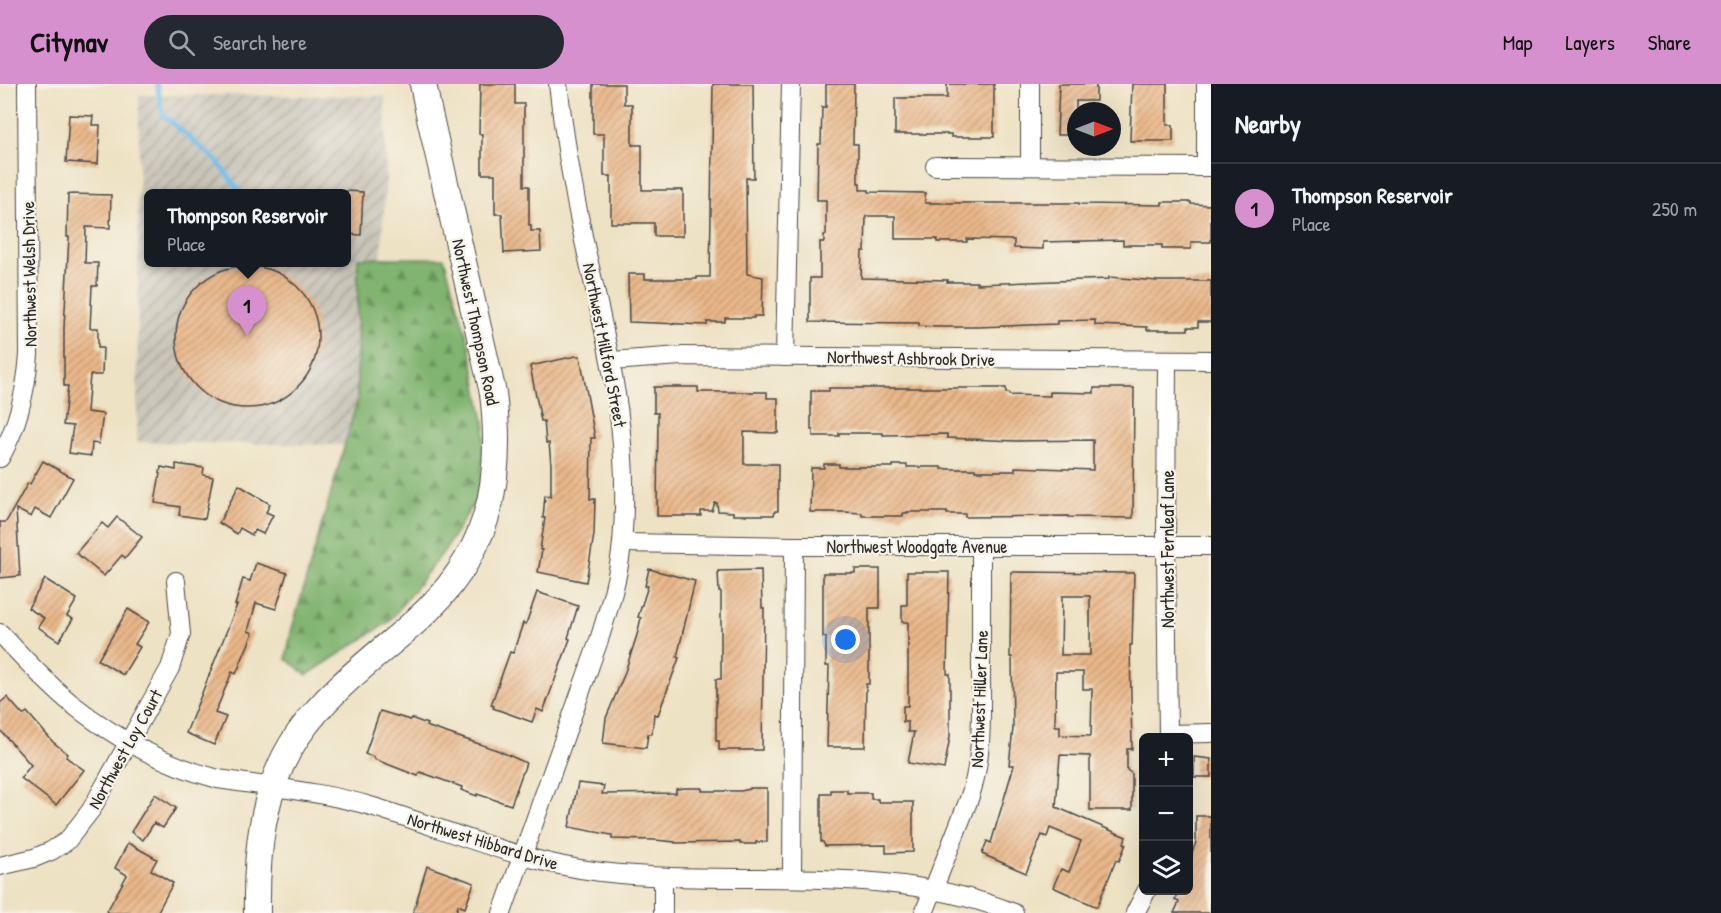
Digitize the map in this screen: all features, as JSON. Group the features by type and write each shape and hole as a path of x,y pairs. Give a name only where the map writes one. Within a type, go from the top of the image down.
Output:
{"street":[{"name":"Northwest Welsh Drive","path":"0,458 20,412 27,381 29,355 27,84"},
{"name":"Northwest Thompson Road","path":"257,913 256,873 263,820 273,788 297,735 338,687 430,607 458,575 478,539 491,505 497,468 497,426 493,393 423,84"},
{"name":"Northwest Millford Street","path":"502,913 609,609 622,543 624,462 622,430 612,361 565,147 558,84"},
{"path":"785,357 791,84"},
{"path":"1030,84 1030,166"},
{"path":"935,166 1208,167 1206,84"},
{"name":"Northwest Ashbrook Drive","path":"612,361 680,356 1211,360"},
{"name":"Northwest Fernleaf Lane","path":"1167,360 1168,733"},
{"name":"Northwest Woodgate Avenue","path":"622,543 794,546 1211,546"},
{"path":"792,878 794,546"},
{"name":"Northwest Hiller Lane","path":"924,913 969,799 978,765 981,724 981,546"},
{"name":"Northwest Loy Court","path":"0,866 51,851 67,841 91,810 170,668 181,634 176,581"},
{"name":"Northwest Hibbard Drive","path":"0,633 72,704 130,743 199,774 343,799 523,856 562,866 663,878 792,878 876,882 933,890 1014,913"},
{"path":"1193,734 1211,733"},
{"path":"663,878 663,913"},
{"path":"1135,913 1145,895"}],"shaded area":[{"path":"139,95 385,96 386,176 381,259 358,259 357,402 344,445 137,442"}],"green space":[{"path":"358,258 444,258 469,344 485,426 479,496 444,551 389,622 307,675 286,659 291,632 357,402"}],"building":[{"path":"480,84 515,84 515,104 524,104 524,186 529,186 529,225 531,225 531,231 540,231 541,251 504,253 502,214 495,214 495,174 482,174 482,134 479,134"},
{"path":"593,84 624,84 624,104 632,104 632,145 642,145 642,190 683,190 683,236 654,236 654,223 611,223 611,176 604,176 604,134 593,134"},
{"path":"713,84 753,84 754,178 746,178 747,274 763,277 762,316 725,318 725,322 707,322 707,325 629,322 628,274 645,274 645,279 710,277"},
{"path":"826,84 854,84 853,144 858,144 860,190 925,193 925,203 1162,205 1162,202 1191,202 1191,204 1211,205 1211,242 1191,242 1191,249 1162,249 1162,245 1123,245 1123,240 1043,242 1043,249 1014,248 1014,240 967,239 967,242 937,242 937,239 895,239 895,216 866,216 865,251 862,251 861,278 948,280 947,282 977,282 977,284 1109,279 1109,277 1158,281 1211,281 1211,322 1198,322 1198,327 1188,327 1188,330 1147,330 1147,327 1095,325 1095,320 977,327 919,326 919,323 810,322 810,278 820,278 820,242 824,242 824,235 826,235 826,200 817,200 818,144 821,144 822,107 826,107"},
{"path":"947,84 994,84 994,137 895,134 895,98 947,98"},
{"path":"1059,84 1096,84 1096,101 1067,102 1067,135 1057,135"},
{"path":"1132,84 1167,84 1167,125 1173,125 1173,141 1130,141"},
{"path":"69,115 93,116 92,125 100,125 98,164 66,162"},
{"path":"351,191 363,192 361,235 351,234"},
{"path":"68,194 111,195 110,228 86,227 85,263 98,263 97,286 92,286 90,328 98,328 98,348 103,348 102,375 90,375 87,412 103,414 99,444 92,443 91,456 69,453 73,426 63,425 68,386 64,386 64,328 69,237 67,237"},
{"path":"233,268 261,268 286,278 306,298 316,323 318,337 316,351 306,376 286,396 261,406 247,408 233,406 208,396 188,376 178,351 176,337 178,323 188,298 208,278"},
{"path":"580,356 595,438 591,438 590,499 595,499 594,535 586,582 538,572 545,518 543,518 545,495 551,496 551,464 549,443 546,443 544,421 541,421 530,366"},
{"path":"654,387 698,387 698,392 767,392 767,398 778,398 778,433 744,432 744,464 778,464 778,511 775,511 774,515 733,515 733,512 718,511 717,503 715,503 712,511 701,511 701,516 657,516 658,413 654,413"},
{"path":"829,388 1006,388 1006,393 1009,395 1050,396 1050,392 1094,393 1094,388 1134,388 1133,518 965,517 965,514 947,514 947,512 907,512 903,513 903,516 862,516 862,513 810,512 811,468 824,468 824,464 839,464 839,467 907,465 907,467 941,467 941,469 975,469 975,471 1015,471 1015,467 1093,470 1093,440 1015,441 947,438 947,434 883,435 883,433 839,433 839,436 813,436 811,391 829,391"},
{"path":"43,461 73,478 51,518 35,509 31,517 16,509 20,576 0,578 0,522 6,522"},
{"path":"176,464 204,468 203,475 213,477 205,519 179,515 180,507 155,503 161,467 176,470"},
{"path":"239,485 270,504 266,512 273,515 263,534 255,530 252,535 240,528 237,534 219,523"},
{"path":"117,517 142,537 125,558 122,555 104,576 76,553 102,523 108,528"},
{"path":"256,563 287,573 276,609 256,603 248,631 253,633 236,674 232,672 215,713 226,717 214,745 186,733 237,605 235,605 243,579 250,581"},
{"path":"649,569 695,581 677,657 679,658 658,715 654,714 652,734 648,734 646,748 603,743 606,718 624,675 637,635 641,618 638,617 648,586 645,586"},
{"path":"855,569 880,569 880,608 869,608 869,684 866,684 865,747 827,747 829,666 826,666 826,637 823,637 823,573 855,573"},
{"path":"761,570 762,608 764,608 762,750 719,750 719,741 716,741 716,679 721,679 721,592 719,592 718,571"},
{"path":"907,572 949,572 947,674 950,674 950,737 944,769 908,763 914,732 908,732 908,722 903,722 903,706 908,706 908,622 902,622 902,605 907,605"},
{"path":"1011,572 1134,573 1132,645 1130,645 1132,749 1127,749 1127,770 1132,774 1132,810 1090,810 1090,756 1060,755 1056,807 1126,837 1124,843 1126,844 1119,861 1116,860 1097,907 1053,887 1061,869 1069,872 1081,841 1050,828 1047,837 1042,835 1026,873 982,854 987,841 991,843 1014,765 1009,765 1013,728 1012,657 1010,657","holes":["1062,596 1090,596 1090,655 1061,655","1056,672 1083,672 1083,689 1092,689 1091,736 1060,735 1060,726 1055,726"]},
{"path":"45,579 77,599 67,616 73,619 59,641 38,627 44,618 28,608"},
{"path":"537,592 578,606 568,638 570,639 543,712 537,709 532,722 493,708 494,706 491,705 510,652 513,653"},
{"path":"128,609 149,622 135,644 140,647 123,675 98,660"},
{"path":"7,697 23,715 27,712 53,742 68,754 66,757 84,770 56,805 21,778 31,765 0,730 0,703"},
{"path":"380,711 410,720 411,718 427,724 426,726 497,750 526,763 511,805 477,794 477,796 461,790 462,787 420,772 418,776 365,754"},
{"path":"1194,757 1211,759 1211,777 1194,777"},
{"path":"578,783 604,786 602,794 676,793 676,789 685,788 702,788 702,791 741,791 750,788 767,788 767,842 756,842 756,844 740,844 740,842 675,843 612,839 612,835 569,827"},
{"path":"831,790 871,793 871,799 878,799 878,802 913,802 913,852 886,853 886,845 825,846 821,842 821,794 831,794"},
{"path":"155,794 176,808 163,828 154,823 143,840 131,832"},
{"path":"1196,816 1211,816 1211,913 1174,913 1179,902 1175,900 1178,895 1193,895 1193,851 1196,842"},
{"path":"128,843 157,859 151,870 173,883 157,913 106,913 127,875 115,868"},
{"path":"427,866 474,883 465,908 458,905 456,913 413,913"}],"waterway":[{"path":"157,84 163,115 217,161 238,189"}],"place":[{"name":"Thompson Reservoir","path":"247,336"}]}
